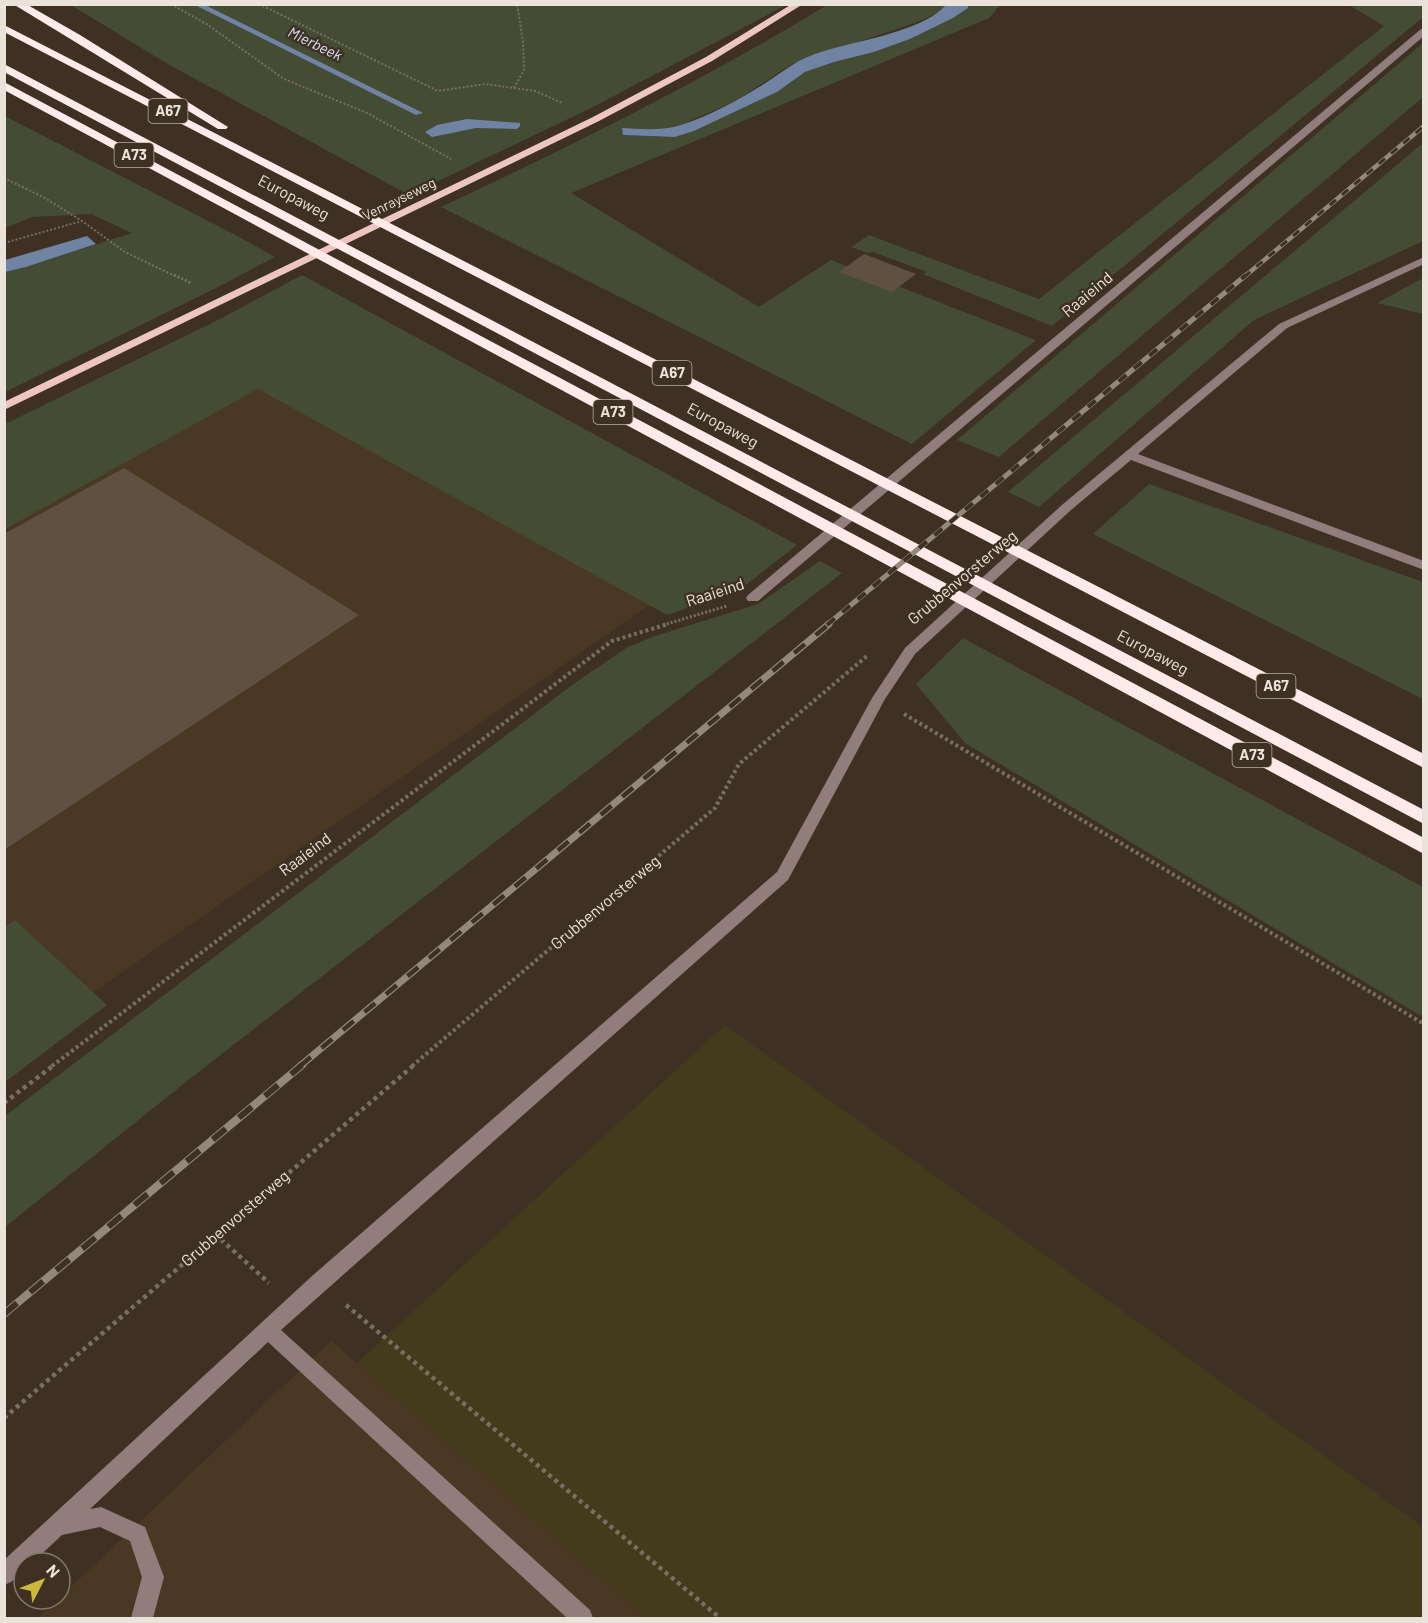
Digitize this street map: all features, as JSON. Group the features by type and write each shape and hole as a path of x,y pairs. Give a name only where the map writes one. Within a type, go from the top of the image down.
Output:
{"highway":[{"name":"A67","path":"18,4 76,37 331,194"},
{"name":"Europaweg","path":"4,28 331,194 838,460 1424,762"},
{"name":"Europaweg","path":"4,67 1424,818"},
{"name":"A73","path":"4,85 1424,847"}],"main road":[{"name":"Venrayseweg","path":"4,407 597,118 709,59 799,4"}],"street":[{"name":"Raaieind","path":"753,598 1424,31"},
{"path":"1424,260 1283,326 1129,455 1424,566"},
{"name":"Grubbenvorsterweg","path":"4,1575 294,1305 783,876 879,698 910,651 1067,507 1129,455"},
{"path":"268,1330 582,1618"},
{"path":"57,1526 101,1517 138,1534 153,1577 142,1618"}],"path":[{"path":"171,4 208,24 284,79 367,113 480,175"},
{"path":"259,4 438,91 485,84 535,91 597,118"},
{"path":"514,88 524,69 523,42 517,4"},
{"path":"4,178 45,198 125,252 226,298"},
{"path":"4,243 82,221"},
{"name":"Raaieind","path":"4,1103 612,641 753,598"},
{"name":"Grubbenvorsterweg","path":"4,1418 215,1234 715,808 739,764 874,651"},
{"path":"879,698 1424,1024"},
{"path":"215,1234 294,1305"},
{"path":"359,1316 720,1618"}],"shaded area":[{"path":"246,370 652,603 5,1054 5,495"},
{"path":"331,1341 647,1618 38,1618 45,1611 72,1611 72,1586"}],"green space":[{"path":"71,5 786,5 593,107 409,195 166,63"},
{"path":"827,5 946,5 938,13 912,24 792,64 737,100 681,125 655,130 622,128 623,135 675,137 694,131 777,92 805,72 910,39 953,18 967,9 968,5 1000,5 989,18 571,193 759,307 831,260 1036,340 912,444 441,207 637,111 733,60"},
{"path":"1349,5 1423,5 1423,17 1052,326 923,274 927,272 873,252 868,253 851,247 869,235 1039,299 1384,26"},
{"path":"1423,43 1423,97 999,457 957,440"},
{"path":"5,116 275,257 5,392 5,272 132,233 91,214 32,217 5,228"},
{"path":"1423,143 1423,241 1254,320 1039,507 1008,492"},
{"path":"302,275 797,545 738,591 667,615 258,389 5,529 5,424 218,320"},
{"path":"1423,278 1423,314 1377,303"},
{"path":"1149,484 1423,582 1423,699 1093,534"},
{"path":"820,561 842,573 187,1081 5,1227 5,1116 576,682 628,647 655,636 758,604"},
{"path":"963,638 1423,887 1423,1017 965,743 916,684"},
{"path":"15,920 107,1005 5,1082 5,927"}],"sand":[{"path":"725,1025 1423,1527 1423,1618 647,1618 357,1363"}],"water":[{"path":"946,5 968,5 968,8 910,39 805,72 777,92 694,131 675,137 623,135 622,128 666,128 692,121 736,100 804,58 918,24"},
{"path":"467,119 520,123 520,126 517,129 476,128 432,137 425,132 437,125"},
{"path":"87,236 96,244 5,272 5,260"}],"building":[{"path":"864,254 916,274 892,292 839,272"},
{"path":"124,468 359,615 4,850 4,534"}],"waterway":[{"name":"Mierbeek","path":"196,4 419,113"}],"railway":[{"path":"1244,277 1424,126"},
{"path":"827,625 1246,275"},
{"path":"300,1066 829,624"},
{"path":"4,1314 302,1065"}]}
